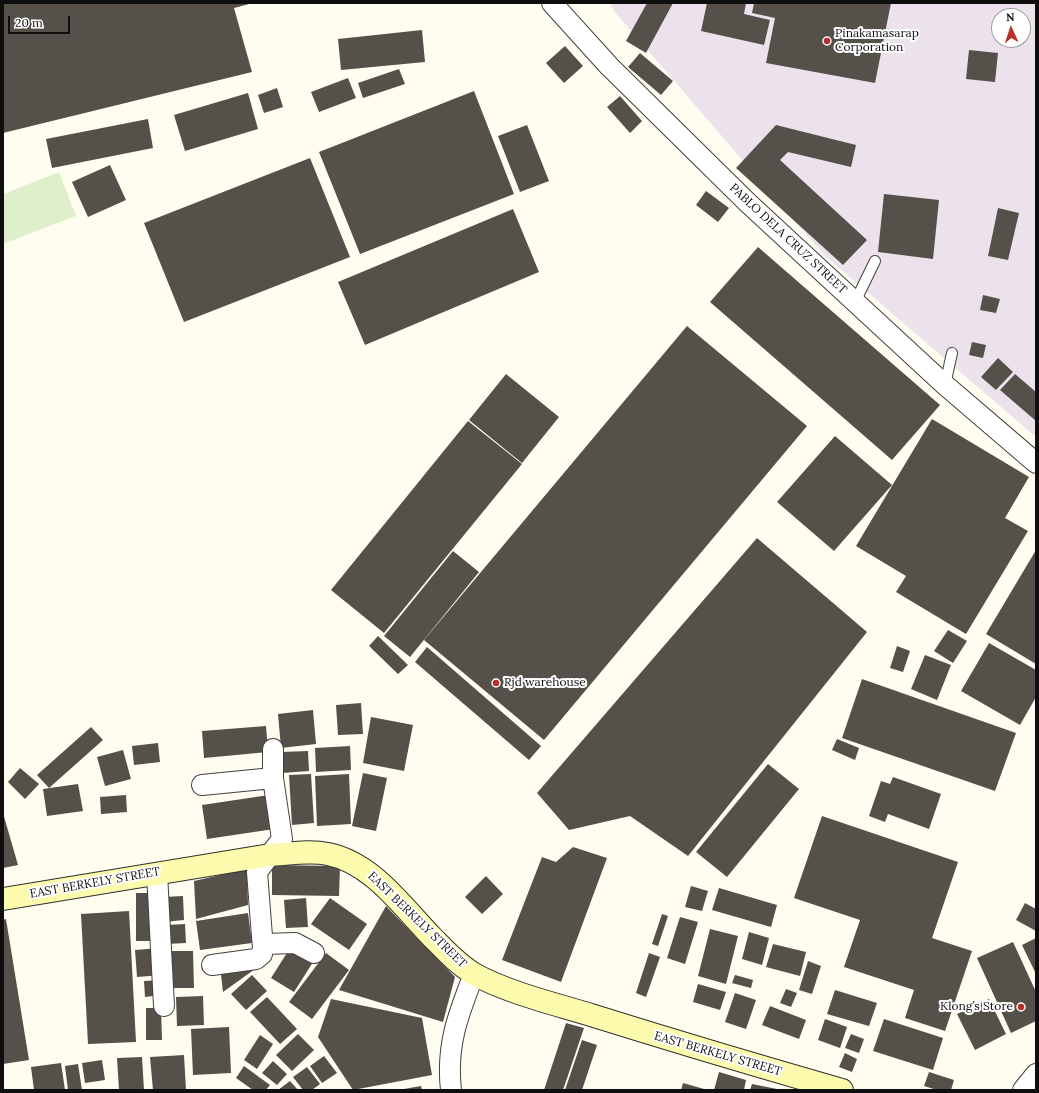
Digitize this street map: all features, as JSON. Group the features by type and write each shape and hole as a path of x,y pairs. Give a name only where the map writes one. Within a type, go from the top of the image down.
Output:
{"street":[{"name":"PABLO DELA CRUZ STREET","path":"552,3 609,66 742,197 945,385 1036,463"},
{"path":"212,965 256,959 262,954 263,944 257,872 282,839 273,778 273,749"},
{"path":"202,785 273,778"},
{"name":"EAST BERKELY STREET","path":"3,899 270,855 304,852 327,854 348,860 366,870 459,964 474,974 495,984 652,1034 842,1090"},
{"path":"157,873 164,1006"},
{"path":"263,944 295,943 314,953"},
{"path":"450,1090 450,1047 457,1018 474,974"},
{"path":"1023,1090 1036,1074"}],"lane":[{"path":"855,302 875,261"},
{"path":"945,385 952,353"}],"shaded area":[{"path":"610,3 1036,3 1036,437 824,255 614,11"}],"green space":[{"path":"59,172 76,216 3,244 3,194"}],"building":[{"path":"3,3 253,3 234,8 252,72 3,133"},
{"path":"647,3 673,3 646,53 626,41"},
{"path":"707,3 746,3 744,14 770,20 764,45 701,31"},
{"name":"Pinakamasarap Corporation","path":"754,3 891,3 875,83 766,63 775,18 752,13"},
{"path":"422,30 425,62 341,70 338,39"},
{"path":"565,46 583,66 564,83 546,63"},
{"path":"969,50 998,53 995,82 966,79"},
{"path":"640,53 673,81 661,95 628,67"},
{"path":"399,69 405,84 363,98 358,83"},
{"path":"348,78 356,98 319,112 311,92"},
{"path":"277,88 283,107 264,113 258,95"},
{"path":"474,91 514,194 360,254 319,152"},
{"path":"248,93 258,129 185,151 174,115"},
{"path":"620,96 642,121 630,133 607,107"},
{"path":"148,119 153,148 52,168 46,139"},
{"path":"527,125 549,181 520,192 498,136"},
{"path":"776,125 856,145 851,167 788,152 780,160 867,240 843,265 736,168"},
{"path":"310,158 350,257 184,322 144,223"},
{"path":"110,165 126,200 88,217 72,182"},
{"path":"706,191 729,208 718,222 696,205"},
{"path":"884,194 939,200 933,259 878,252"},
{"path":"998,208 1019,213 1008,260 988,256"},
{"path":"513,209 539,272 365,345 338,282"},
{"path":"758,247 940,405 892,460 710,302"},
{"path":"983,295 1000,299 996,313 980,310"},
{"path":"687,326 807,426 544,740 424,640"},
{"path":"972,342 986,345 983,358 969,355"},
{"path":"998,358 1013,372 996,390 981,377"},
{"path":"506,374 559,417 522,463 469,420"},
{"path":"1015,374 1036,392 1036,421 1000,390"},
{"path":"932,419 1029,477 1005,518 1028,531 966,634 896,592 906,576 856,546"},
{"path":"468,421 522,464 384,633 331,590"},
{"path":"835,436 892,485 834,551 777,502"},
{"path":"757,538 867,632 688,856 630,816 569,830 537,793"},
{"path":"1036,550 1036,664 986,634"},
{"path":"453,551 479,572 410,657 384,636"},
{"path":"948,630 967,641 953,663 934,651"},
{"path":"378,636 408,665 398,674 369,646"},
{"path":"989,643 1036,670 1036,697 1020,725 961,691"},
{"path":"897,646 910,651 903,672 890,668"},
{"path":"427,647 541,746 529,760 415,662"},
{"path":"925,655 951,665 937,700 911,689"},
{"path":"862,679 1016,733 995,791 842,738"},
{"path":"361,703 363,734 338,735 336,705"},
{"path":"313,710 316,744 281,748 278,714"},
{"path":"371,717 413,725 404,771 363,763"},
{"path":"266,726 268,752 204,758 202,731"},
{"path":"91,727 103,740 49,788 37,775"},
{"path":"837,739 859,748 855,760 832,750"},
{"path":"158,743 160,762 134,765 132,746"},
{"path":"350,746 351,770 316,772 315,748"},
{"path":"123,750 131,779 105,786 97,757"},
{"path":"308,751 309,771 282,773 281,752"},
{"path":"768,764 799,789 727,877 696,852"},
{"path":"20,768 39,784 25,799 8,782"},
{"path":"363,773 387,778 376,831 352,826"},
{"path":"311,774 314,823 292,825 289,775"},
{"path":"349,774 351,824 317,826 315,776"},
{"path":"893,777 941,794 929,829 888,814 885,822 869,816 881,781 890,784"},
{"path":"78,784 83,811 47,816 43,789"},
{"path":"126,795 127,812 101,814 100,797"},
{"path":"269,795 274,829 207,839 202,805"},
{"path":"3,813 18,865 3,868"},
{"path":"822,816 958,862 932,938 972,951 945,1031 905,1018 914,990 844,967 860,920 794,898"},
{"path":"573,847 607,858 561,982 502,960 542,857 556,862"},
{"path":"272,865 340,866 339,896 272,895"},
{"path":"247,869 248,905 196,919 194,881"},
{"path":"486,876 503,894 482,914 465,897"},
{"path":"691,886 708,891 702,911 685,907"},
{"path":"719,888 777,905 771,927 712,910"},
{"path":"136,893 157,893 157,941 136,941"},
{"path":"183,896 184,920 164,922 163,897"},
{"path":"306,898 308,927 286,928 284,900"},
{"path":"330,898 367,924 349,950 311,924"},
{"path":"1025,903 1036,909 1036,931 1016,920"},
{"path":"386,906 455,977 443,1022 339,990"},
{"path":"129,911 136,1042 88,1044 81,914"},
{"path":"248,913 252,943 200,950 196,921"},
{"path":"662,914 668,916 658,946 652,944"},
{"path":"680,917 698,922 685,964 667,958"},
{"path":"6,919 29,1060 3,1064 3,920"},
{"path":"185,924 186,943 167,944 166,925"},
{"path":"710,929 738,936 726,984 698,976"},
{"path":"749,932 769,938 762,965 742,959"},
{"path":"1036,938 1036,974 1022,945"},
{"path":"1013,942 1036,992 1036,1021 1011,1033 977,958"},
{"path":"773,944 806,952 800,976 766,967"},
{"path":"292,945 315,959 294,992 271,978"},
{"path":"160,948 162,975 137,977 135,950"},
{"path":"165,951 193,951 194,988 166,988"},
{"path":"326,953 349,970 312,1019 289,1002"},
{"path":"649,953 660,957 646,997 636,993"},
{"path":"269,959 223,992 220,966"},
{"path":"808,961 821,966 812,994 799,990"},
{"path":"252,975 267,991 246,1010 231,994"},
{"path":"735,975 753,980 751,988 732,983"},
{"path":"160,980 161,995 145,997 144,981"},
{"path":"698,984 726,992 720,1010 693,1002"},
{"path":"786,989 797,993 791,1007 780,1003"},
{"path":"835,990 877,1003 869,1026 827,1014"},
{"path":"735,993 756,1000 746,1029 725,1022"},
{"path":"203,996 204,1025 177,1026 176,997"},
{"path":"267,997 297,1029 280,1044 250,1012"},
{"path":"331,999 422,1018 432,1075 353,1090 318,1037"},
{"path":"989,999 1006,1034 975,1050 957,1014"},
{"path":"770,1006 806,1020 799,1039 762,1025"},
{"path":"146,1008 161,1008 162,1040 146,1040"},
{"path":"825,1019 847,1027 840,1048 818,1040"},
{"path":"884,1019 943,1038 933,1070 873,1051"},
{"path":"566,1023 584,1028 563,1090 544,1090"},
{"path":"229,1027 231,1073 193,1075 191,1029"},
{"path":"298,1034 314,1050 292,1071 276,1055"},
{"path":"851,1034 864,1039 859,1053 845,1048"},
{"path":"260,1035 273,1044 257,1069 244,1060"},
{"path":"582,1040 597,1045 582,1090 565,1090"},
{"path":"845,1053 857,1059 852,1072 839,1067"},
{"path":"184,1055 186,1090 153,1090 150,1057"},
{"path":"324,1056 337,1073 322,1083 310,1066"},
{"path":"142,1057 144,1090 119,1090 117,1058"},
{"path":"102,1060 105,1080 85,1083 82,1063"},
{"path":"273,1061 287,1074 277,1085 262,1073"},
{"path":"61,1063 65,1090 34,1090 31,1067"},
{"path":"78,1064 82,1090 68,1090 65,1066"},
{"path":"244,1066 270,1085 266,1090 253,1090 236,1078"},
{"path":"307,1067 320,1084 312,1090 303,1090 293,1077"},
{"path":"719,1072 746,1080 744,1090 714,1090"},
{"path":"929,1072 954,1080 951,1090 937,1090 924,1086"},
{"path":"290,1081 298,1090 278,1090"},
{"path":"683,1083 704,1089 704,1090 681,1090"},
{"path":"752,1084 777,1089 777,1090 750,1090"},
{"path":"421,1086 422,1090 404,1090 404,1089"}],"place":[{"name":"Pinakamasarap Corporation","path":"827,41"},
{"name":"Rjd warehouse","path":"496,683"},
{"name":"Klong’s Store","path":"1021,1007"}]}
